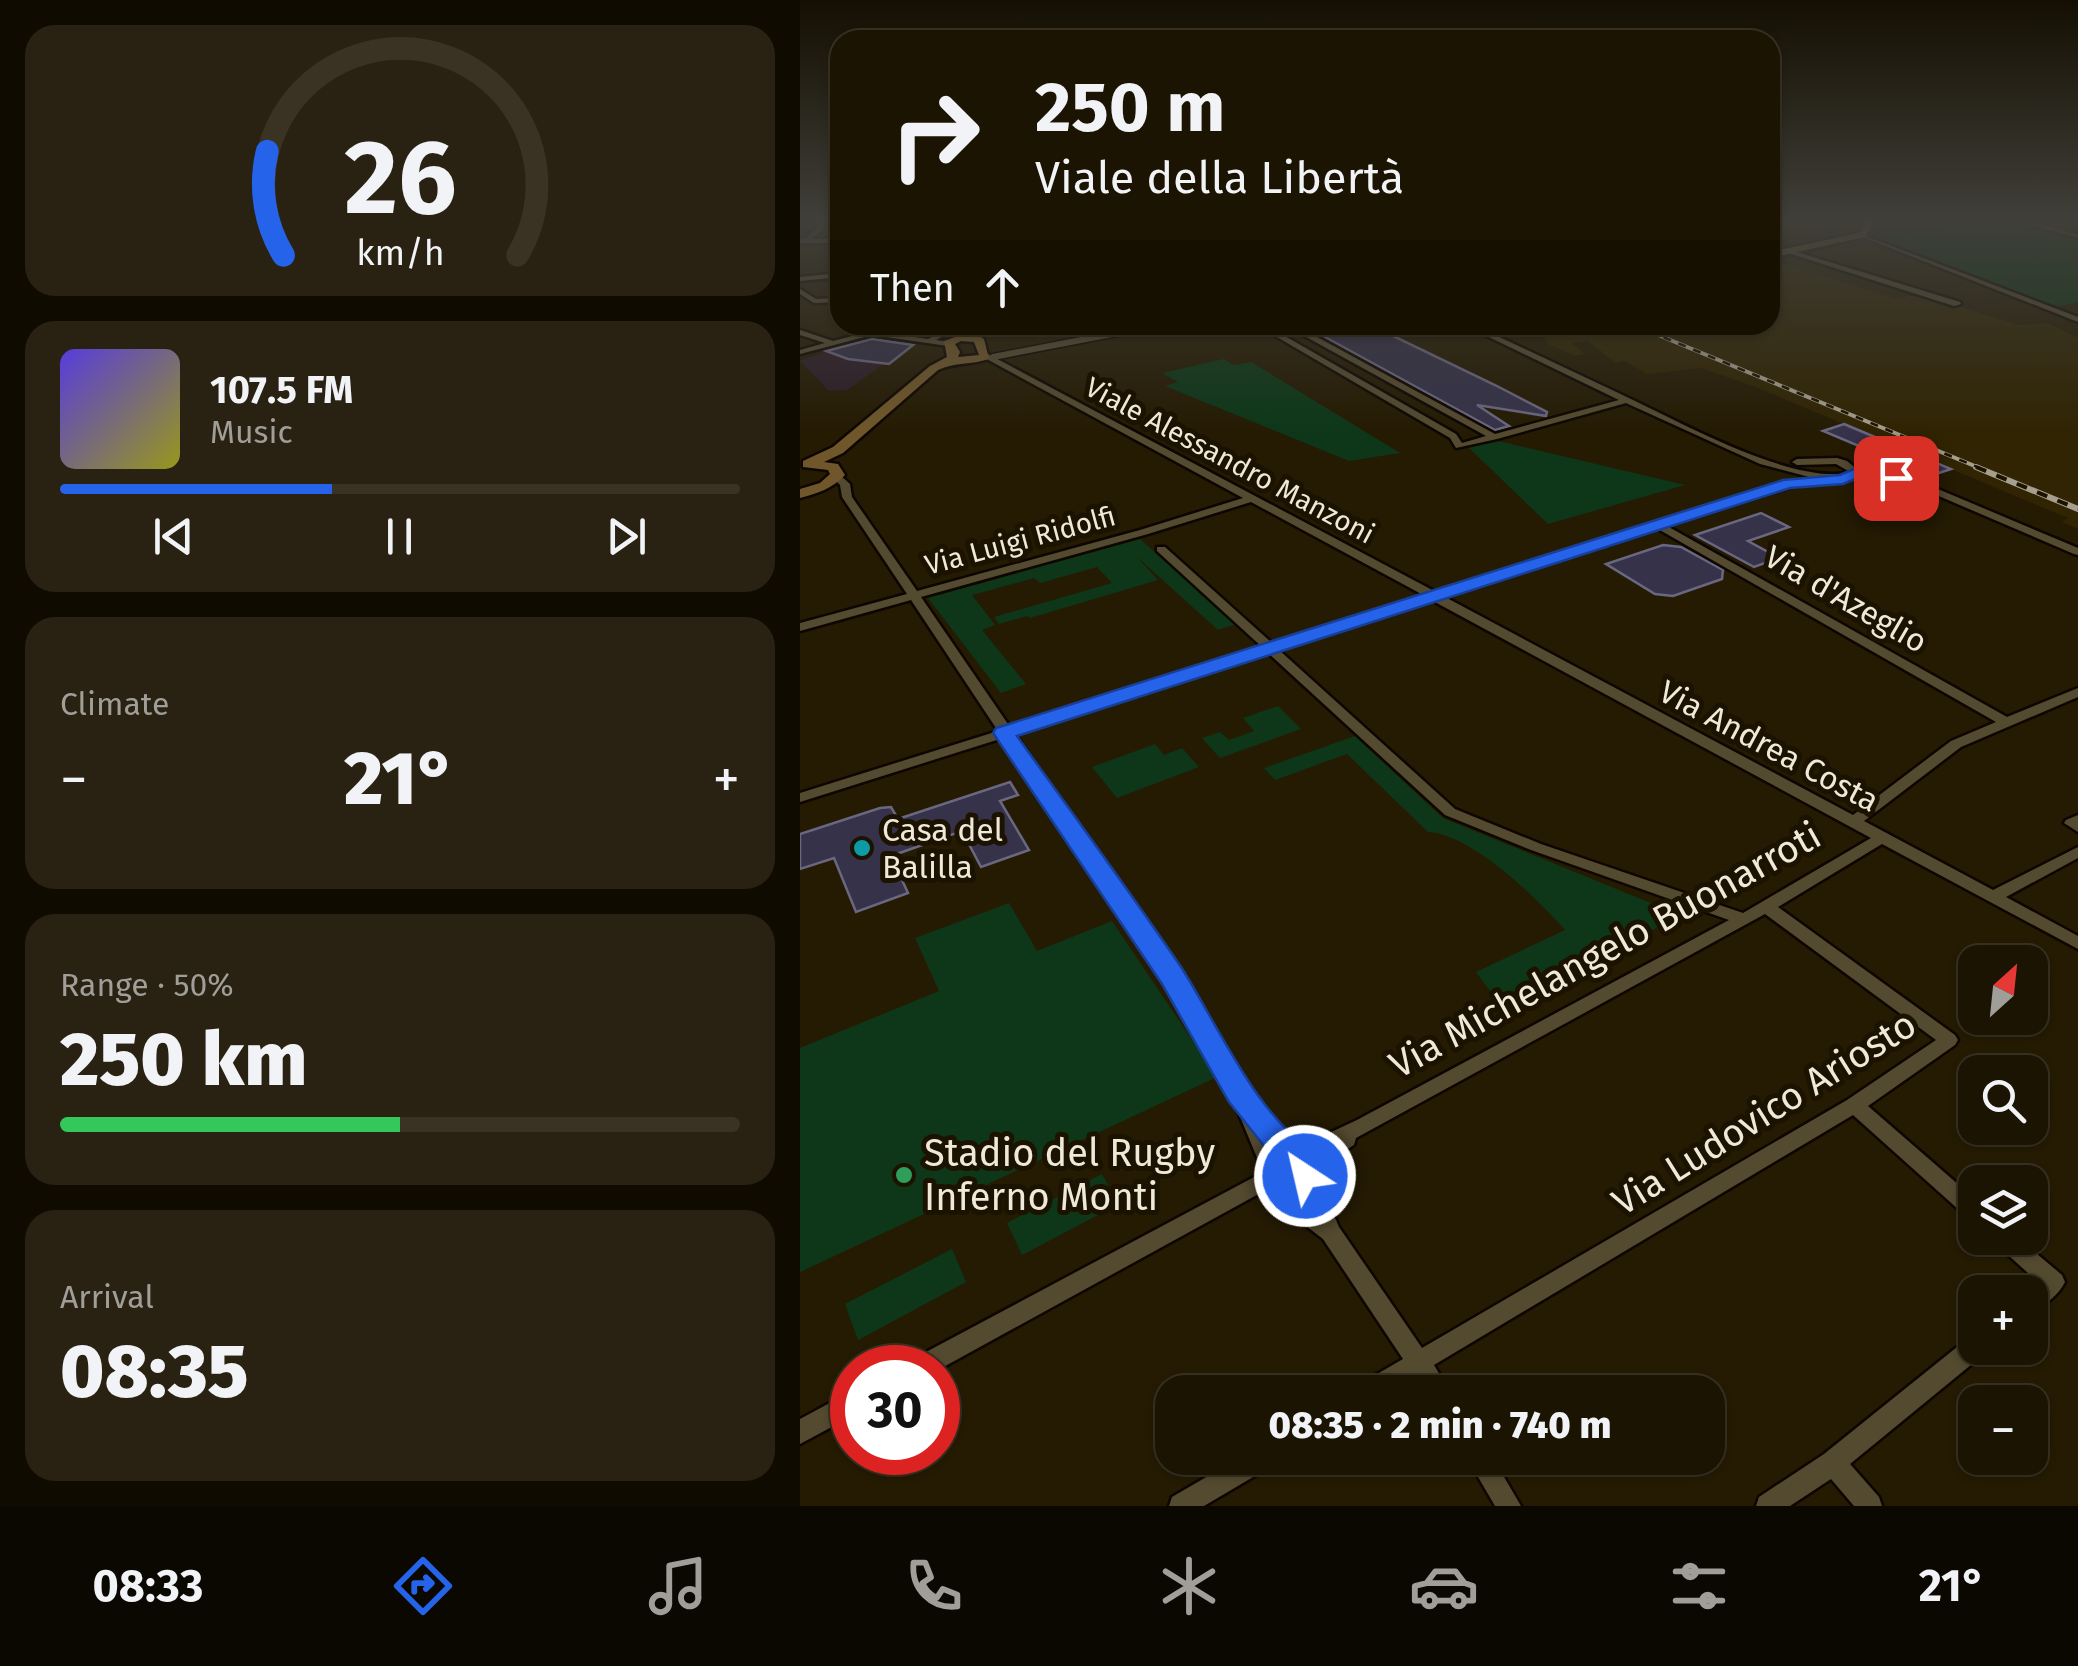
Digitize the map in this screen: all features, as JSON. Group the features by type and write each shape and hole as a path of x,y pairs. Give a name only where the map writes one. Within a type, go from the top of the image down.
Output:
{"main road":[{"path":"956,360 954,352 961,337 986,357"},
{"path":"804,464 838,450 934,368 956,360 986,357"},
{"path":"805,493 836,473 848,450 956,360"},
{"path":"804,464 836,473"}],"street":[{"path":"1916,291 1957,304"},
{"path":"2005,291 2078,320"},
{"path":"800,292 814,301 830,300"},
{"path":"800,332 832,343"},
{"path":"800,352 864,335"},
{"path":"891,335 961,337"},
{"path":"986,357 1104,335"},
{"path":"1278,335 1453,436 1460,446 1630,400"},
{"path":"1308,335 1494,437"},
{"path":"1490,335 1733,447 1786,474 1788,484"},
{"path":"920,338 961,337"},
{"path":"932,339 961,337"},
{"path":"1312,354 1335,349"},
{"name":"Viale Alessandro Manzoni","path":"986,357 1434,596"},
{"path":"1380,394 1404,386"},
{"path":"1733,447 1809,467 1826,479"},
{"path":"1754,459 1809,467 1838,461 1852,466 1856,473"},
{"path":"1788,484 1809,467"},
{"path":"836,473 846,484 847,496 1004,733 1172,977 1288,1169 1300,1210 1330,1232 1429,1375"},
{"path":"800,798 1788,484 1843,480 1856,473 1923,486 2078,552"},
{"path":"805,493 847,496"},
{"name":"Via Luigi Ridolfi","path":"800,627 1253,498"},
{"name":"Via d'Azeglio","path":"1658,524 2006,722"},
{"path":"1161,549 1450,812 1741,918"},
{"name":"Via Andrea Costa","path":"1434,596 2078,944"},
{"path":"1853,822 1956,744 2078,692"},
{"path":"2078,820 2071,823 2078,827"},
{"name":"Via Michelangelo Buonarroti","path":"960,1346 1766,907 1882,838"},
{"path":"1993,898 2078,852"},
{"name":"Via Ludovico Ariosto","path":"1397,1375 1854,1104 1949,1040 1766,907"},
{"path":"1854,1104 1958,1197"},
{"path":"2023,1255 2046,1275"},
{"path":"1768,1506 1833,1463 1958,1361"},
{"path":"800,1432 830,1415"},
{"path":"1833,1463 1870,1506"},
{"path":"1182,1506 1233,1475"},
{"path":"1490,1475 1509,1506"}],"shaded area":[{"path":"1780,291 1873,291 1898,299 1919,294 2019,325 2048,323 2078,338 2078,529 2062,522 2068,518 1753,386 1701,368 1647,374 1624,361 1616,363 1588,341 1572,343 1584,354 1576,356 1548,344 1544,335 1780,335"},
{"path":"861,339 900,342 908,347 847,390 829,391 800,361"}],"green space":[{"path":"2017,291 2078,291 2078,302 2057,307"},
{"path":"1224,359 1234,365 1251,362 1400,453 1349,461 1165,386 1178,382 1162,373"},
{"path":"1494,440 1685,485 1548,524 1468,447"},
{"path":"1140,539 1236,624 1218,630 1136,556 1158,580 1030,618 999,624 994,617 1112,583 1097,567 1040,583 1034,578 972,595 995,625 982,630 1026,684 1001,693 928,598"},
{"path":"1278,706 1301,729 1220,758 1202,738 1220,732 1229,740 1254,731 1243,718"},
{"path":"1355,736 1443,818 1680,915 1505,1011 1476,972 1565,930 1537,901 1483,855 1445,835 1428,832 1347,754 1275,780 1264,768"},
{"path":"1155,744 1164,755 1182,748 1199,767 1117,798 1092,767"},
{"name":"Stadio del Rugby Inferno Monti","path":"1009,903 1037,951 1112,921 1217,1077 800,1272 800,1048 939,991 915,938"},
{"path":"1102,1174 1119,1204 1022,1255 1007,1223"},
{"path":"952,1249 966,1282 858,1340 845,1304"}],"building":[{"path":"1321,335 1391,335 1547,412 1546,416 1477,405 1509,426 1495,430"},
{"path":"872,339 913,345 889,364 848,359 826,351"},
{"path":"1844,424 1951,469 1930,476 1823,431"},
{"path":"1761,513 1789,527 1748,541 1779,558 1754,567 1695,535"},
{"path":"1663,545 1681,547 1723,570 1722,579 1673,596 1655,594 1606,564"},
{"name":"Casa del Balilla","path":"1010,782 1018,795 1000,801 1029,850 981,867 962,831 891,856 908,893 856,912 834,858 800,869 800,834 880,808 891,807 898,819"}],"railway":[{"path":"1658,335 1982,469"},
{"path":"1976,467 2078,509"}],"place":[{"name":"Casa del Balilla","path":"862,848"},
{"name":"Stadio del Rugby Inferno Monti","path":"904,1175"}],"route":[{"path":"1305,1176 1304,1160 1288,1152 1240,1094 1172,977 1004,733 1788,484 1843,480 1856,473 1896,478"}]}
